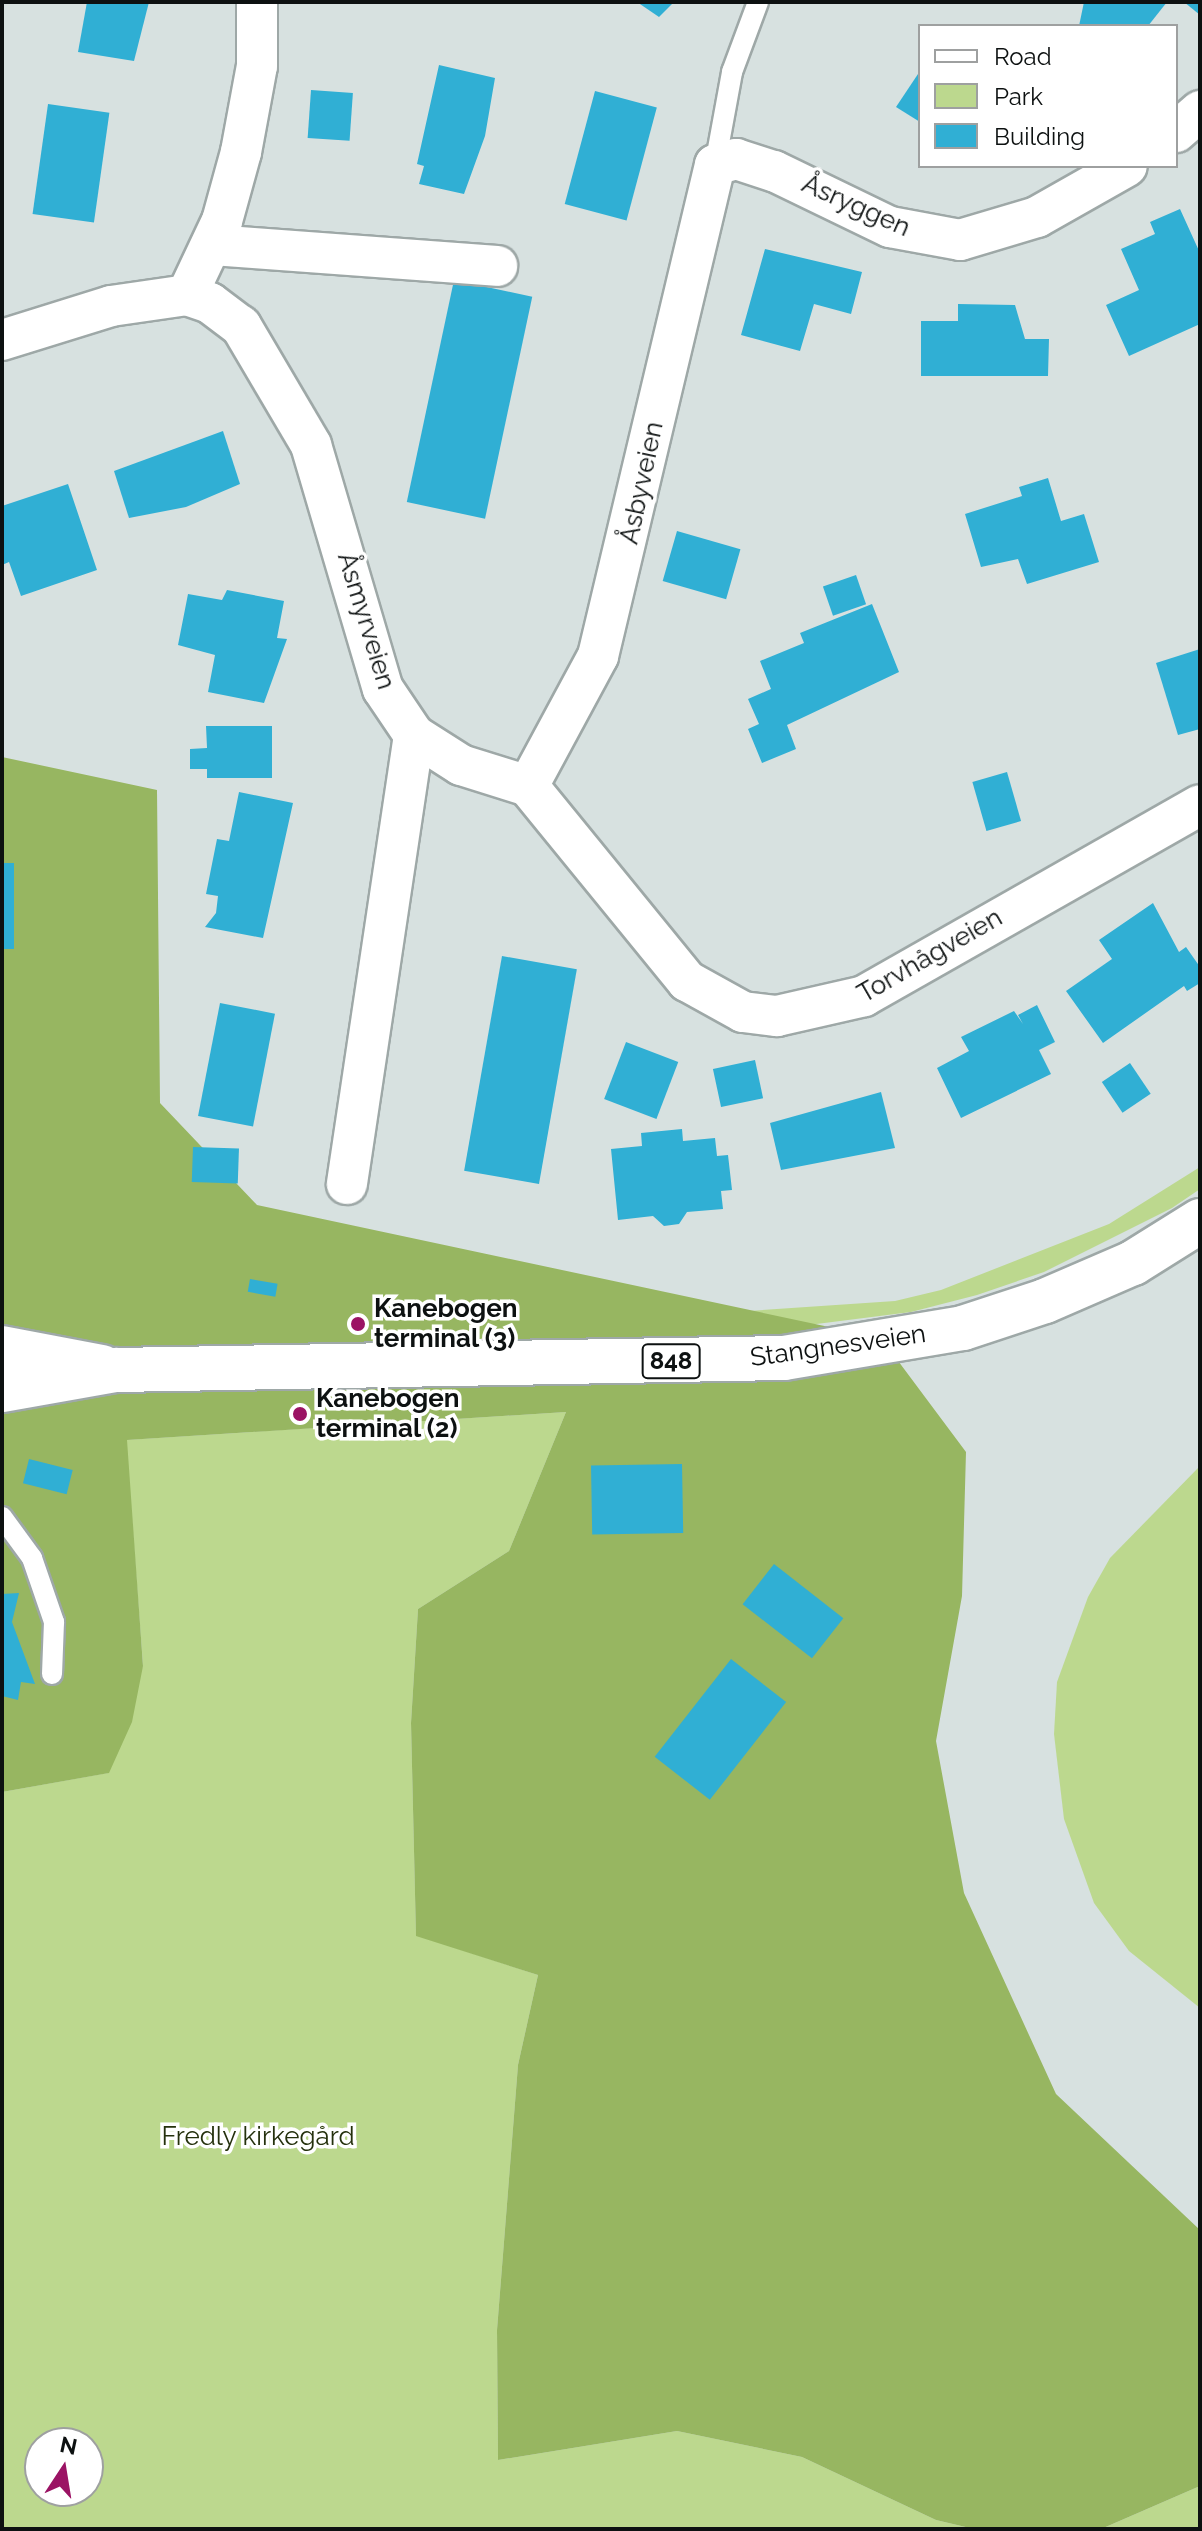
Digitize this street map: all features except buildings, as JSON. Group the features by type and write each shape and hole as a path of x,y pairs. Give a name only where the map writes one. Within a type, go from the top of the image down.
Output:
{"main road":[{"name":"Stangnesveien","path":"2,1390 116,1370 784,1358 963,1328 1045,1301 1133,1263 1200,1221"},
{"name":"Stangnesveien","path":"2,1348 116,1370"}],"street":[{"path":"2,340 111,306 187,295 212,245 241,152 257,66 257,2"},
{"path":"1178,130 1200,111"},
{"name":"Åsryggen","path":"715,165 736,159 774,171 890,227 960,240 1037,217 1123,168"},
{"name":"Åsbyveien","path":"528,786 598,656 715,165"},
{"path":"212,245 497,266"},
{"name":"Åsmyrveien","path":"187,295 226,311 241,326 311,445 383,689 414,735"},
{"path":"347,1184 414,735 461,765 528,786"},
{"name":"Torvhågveien","path":"528,786 687,981 743,1012 777,1016 864,996 1200,805"}],"lane":[{"path":"715,165 744,29 758,2"},
{"path":"2,1517 32,1558 54,1622 52,1674"}],"green space":[{"path":"2,757 157,790 160,1103 257,1205 881,1338 966,1452 962,1596 936,1741 964,1893 1056,2094 1200,2230 1200,2486 1101,2529 974,2529 936,2520 802,2457 677,2431 498,2460 497,2330 518,2065 538,1975 416,1936 411,1723 418,1609 509,1551 566,1412 127,1440 143,1666 132,1722 109,1773 2,1792"},
{"path":"1200,1167 1200,1189 1172,1208 1044,1272 977,1295 911,1312 785,1328 660,1317 895,1301 941,1290 1109,1224"},
{"name":"Fredly kirkegård","path":"566,1412 509,1551 418,1609 411,1723 416,1935 538,1975 518,2065 497,2330 498,2460 677,2431 802,2457 936,2520 974,2529 2,2529 2,1792 108,1773 143,1665 126,1440"},
{"path":"1200,1466 1200,2008 1129,1951 1094,1903 1064,1819 1054,1734 1057,1682 1088,1597 1110,1558"},
{"path":"1200,2486 1200,2529 1101,2529"}],"place":[{"name":"Kanebogen terminal (3)","path":"358,1324"},
{"name":"Kanebogen terminal (2)","path":"300,1414"}]}
